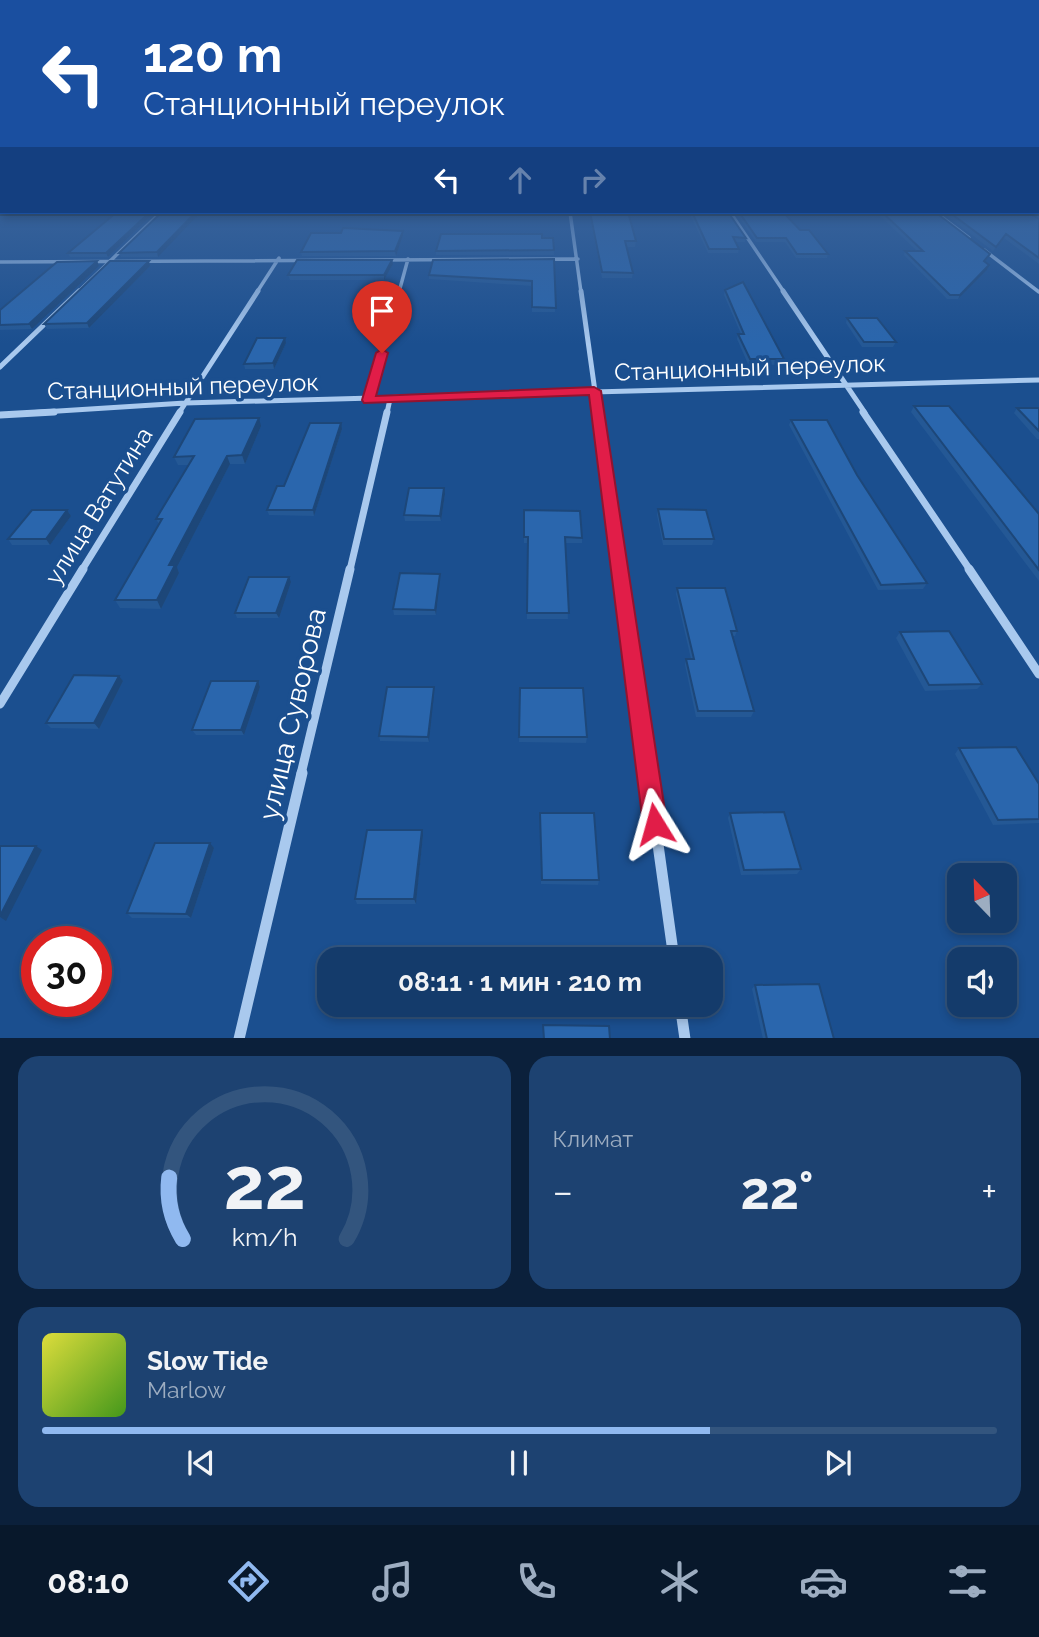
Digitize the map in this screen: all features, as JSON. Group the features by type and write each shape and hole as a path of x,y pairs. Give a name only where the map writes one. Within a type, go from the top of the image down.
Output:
{"street":[{"path":"0,366 125,246"},
{"path":"576,246 672,947"},
{"path":"753,246 1039,674"},
{"path":"980,246 1039,292"},
{"name":"улица Ватутина","path":"0,704 185,402 279,258"},
{"path":"368,400 408,258"},
{"path":"0,262 578,258"},
{"name":"Станционный переулок","path":"0,415 185,402 368,400 594,391 1039,380"},
{"name":"улица Суворова","path":"239,1038 390,399"},
{"path":"682,1017 685,1038"}],"building":[{"path":"76,246 113,246 106,253 68,253"},
{"path":"126,246 162,246 157,252 119,253"},
{"path":"304,246 397,246 395,251 301,252"},
{"path":"437,246 554,246 554,250 436,251"},
{"path":"597,246 626,246 633,273 602,272"},
{"path":"708,246 738,246 739,249 709,249"},
{"path":"792,246 822,246 828,254 797,254"},
{"path":"918,246 980,246 990,254 984,261 989,265 960,295 950,295 905,251 923,251"},
{"path":"1023,246 1039,246 1039,258"},
{"path":"554,259 556,308 532,307 532,281 429,275 433,260"},
{"path":"297,260 392,260 384,275 288,275"},
{"path":"97,261 29,324 0,325 0,310 57,262"},
{"path":"110,261 149,261 87,323 44,324"},
{"path":"743,282 784,359 750,359 738,334 744,334 725,290"},
{"path":"847,318 877,318 896,342 864,342"},
{"path":"257,338 285,338 273,363 244,364"},
{"path":"914,406 949,406 1039,514 1039,570"},
{"path":"1017,408 1039,408 1039,431"},
{"path":"259,418 242,455 227,456 169,565 175,565 157,600 115,600 162,519 156,519 194,456 174,457 195,419"},
{"path":"791,420 827,420 857,475 927,583 881,585"},
{"path":"310,423 341,423 313,510 267,510 277,486 284,486"},
{"path":"409,488 444,488 440,516 404,515"},
{"path":"658,509 706,510 714,539 664,539"},
{"path":"32,510 67,510 46,539 8,539"},
{"path":"524,510 580,511 582,538 565,537 569,613 527,613 528,537 524,537"},
{"path":"400,573 440,574 435,610 393,609"},
{"path":"249,577 289,577 276,613 235,613"},
{"path":"677,588 725,588 737,631 731,631 754,711 698,711 686,659 694,659"},
{"path":"949,631 982,684 929,685 900,632"},
{"path":"74,675 119,676 94,723 46,723"},
{"path":"211,681 258,681 241,730 192,730"},
{"path":"387,687 434,687 428,737 379,736"},
{"path":"520,688 583,688 587,737 519,737"},
{"path":"1016,747 1039,784 1039,819 998,820 959,748"},
{"path":"784,812 801,869 744,870 730,813"},
{"path":"540,813 594,813 599,880 542,880"},
{"path":"367,830 422,830 414,899 355,899"},
{"path":"155,843 210,843 186,914 127,913"},
{"path":"0,846 36,846 0,916"},
{"path":"819,984 834,1038 767,1038 755,985"},
{"path":"543,1025 609,1026 610,1038 544,1038"}],"route":[{"path":"382,353 368,400 594,391 655,824"}]}
